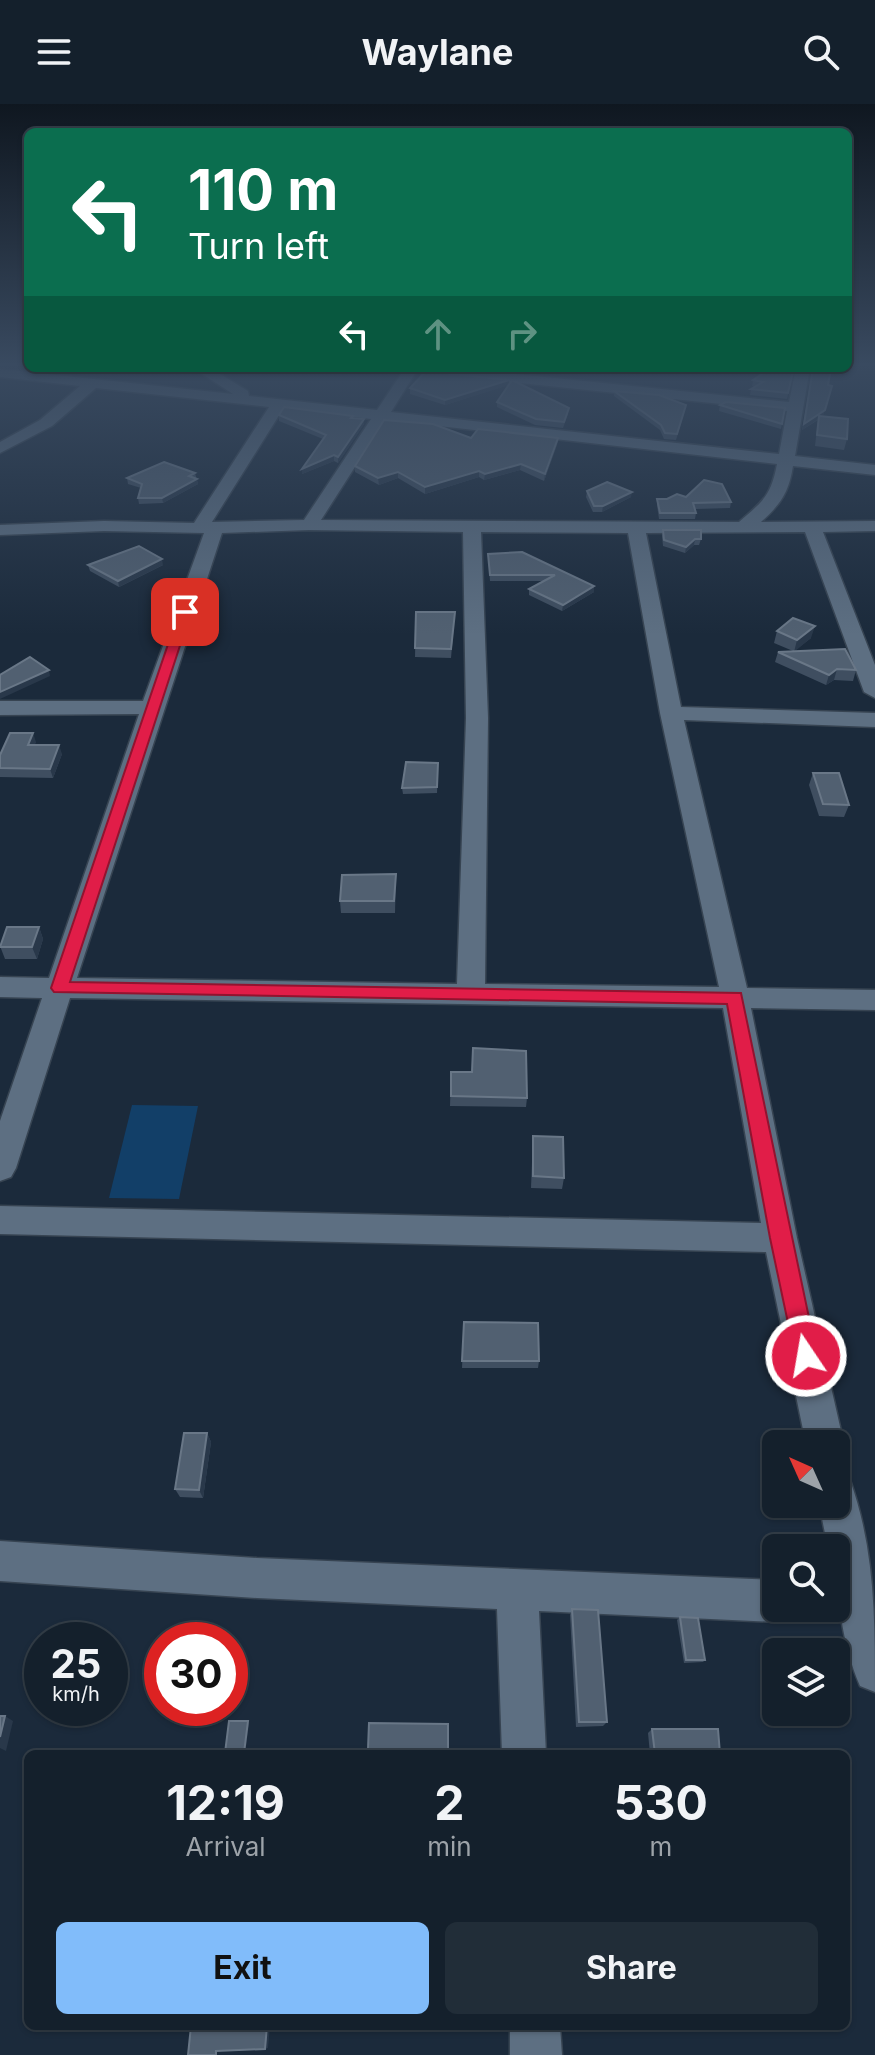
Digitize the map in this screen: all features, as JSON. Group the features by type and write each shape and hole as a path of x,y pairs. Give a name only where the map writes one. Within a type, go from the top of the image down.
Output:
{"street":[{"path":"0,1168 152,707 207,528 250,453"},
{"path":"309,525 355,453"},
{"path":"720,453 875,470"},
{"path":"745,526 774,501 781,488 788,453"},
{"path":"0,530 309,525 636,528 875,526"},
{"path":"811,525 875,692"},
{"path":"471,994 477,718 472,526"},
{"path":"636,528 671,713 735,997 780,1238 822,1430"},
{"path":"0,708 152,707"},
{"path":"671,713 875,720"},
{"path":"0,987 875,1000"},
{"path":"0,1220 780,1238"},
{"path":"0,1561 762,1600"},
{"path":"517,1590 524,1750"},
{"path":"850,1610 875,1671"},
{"path":"535,2030 536,2055"}],"shaded area":[{"path":"132,1105 198,1106 179,1199 109,1198"}],"building":[{"path":"313,453 341,453 338,457 334,455 302,469"},
{"path":"363,453 553,453 545,474 521,464 485,474 479,471 425,487 398,472 378,478 355,466"},
{"path":"164,462 195,473 189,476 197,479 162,498 138,498 142,484 127,478"},
{"path":"704,480 722,484 731,502 693,503 696,513 660,513 657,499 667,499 677,494 686,497"},
{"path":"607,482 632,492 603,506 594,506 587,491"},
{"path":"663,530 701,530 701,539 695,539 686,547 664,540"},
{"path":"139,546 162,559 118,581 88,565"},
{"path":"522,552 594,586 563,605 529,589 555,575 490,575 488,554"},
{"path":"416,612 455,612 451,649 415,648"},
{"path":"793,618 815,626 797,640 777,631"},
{"path":"845,649 856,670 837,669 829,675 778,652"},
{"path":"30,657 49,670 0,692 0,675"},
{"path":"10,733 33,733 28,745 59,745 50,769 0,768 0,755"},
{"path":"406,762 438,763 437,787 402,788"},
{"path":"813,773 839,773 849,805 823,804"},
{"path":"396,874 394,901 340,901 342,875"},
{"path":"7,927 39,927 32,947 0,947"},
{"path":"473,1048 526,1051 527,1098 451,1096 451,1072 472,1072"},
{"path":"533,1136 563,1137 564,1178 533,1176"},
{"path":"464,1322 538,1323 539,1361 462,1361"},
{"path":"184,1433 207,1433 199,1490 175,1489"},
{"path":"572,1609 598,1610 607,1722 579,1722"},
{"path":"680,1617 698,1618 705,1660 686,1660"},
{"path":"0,1716 5,1716 0,1737"},
{"path":"369,1723 448,1724 448,1750 368,1749"},
{"path":"228,1726 247,1726 244,1750 225,1750"},
{"path":"652,1729 718,1729 720,1750 655,1750"},
{"path":"191,2030 267,2030 265,2049 188,2055"}],"route":[{"path":"185,612 60,988 735,997 780,1238 806,1356"}]}
